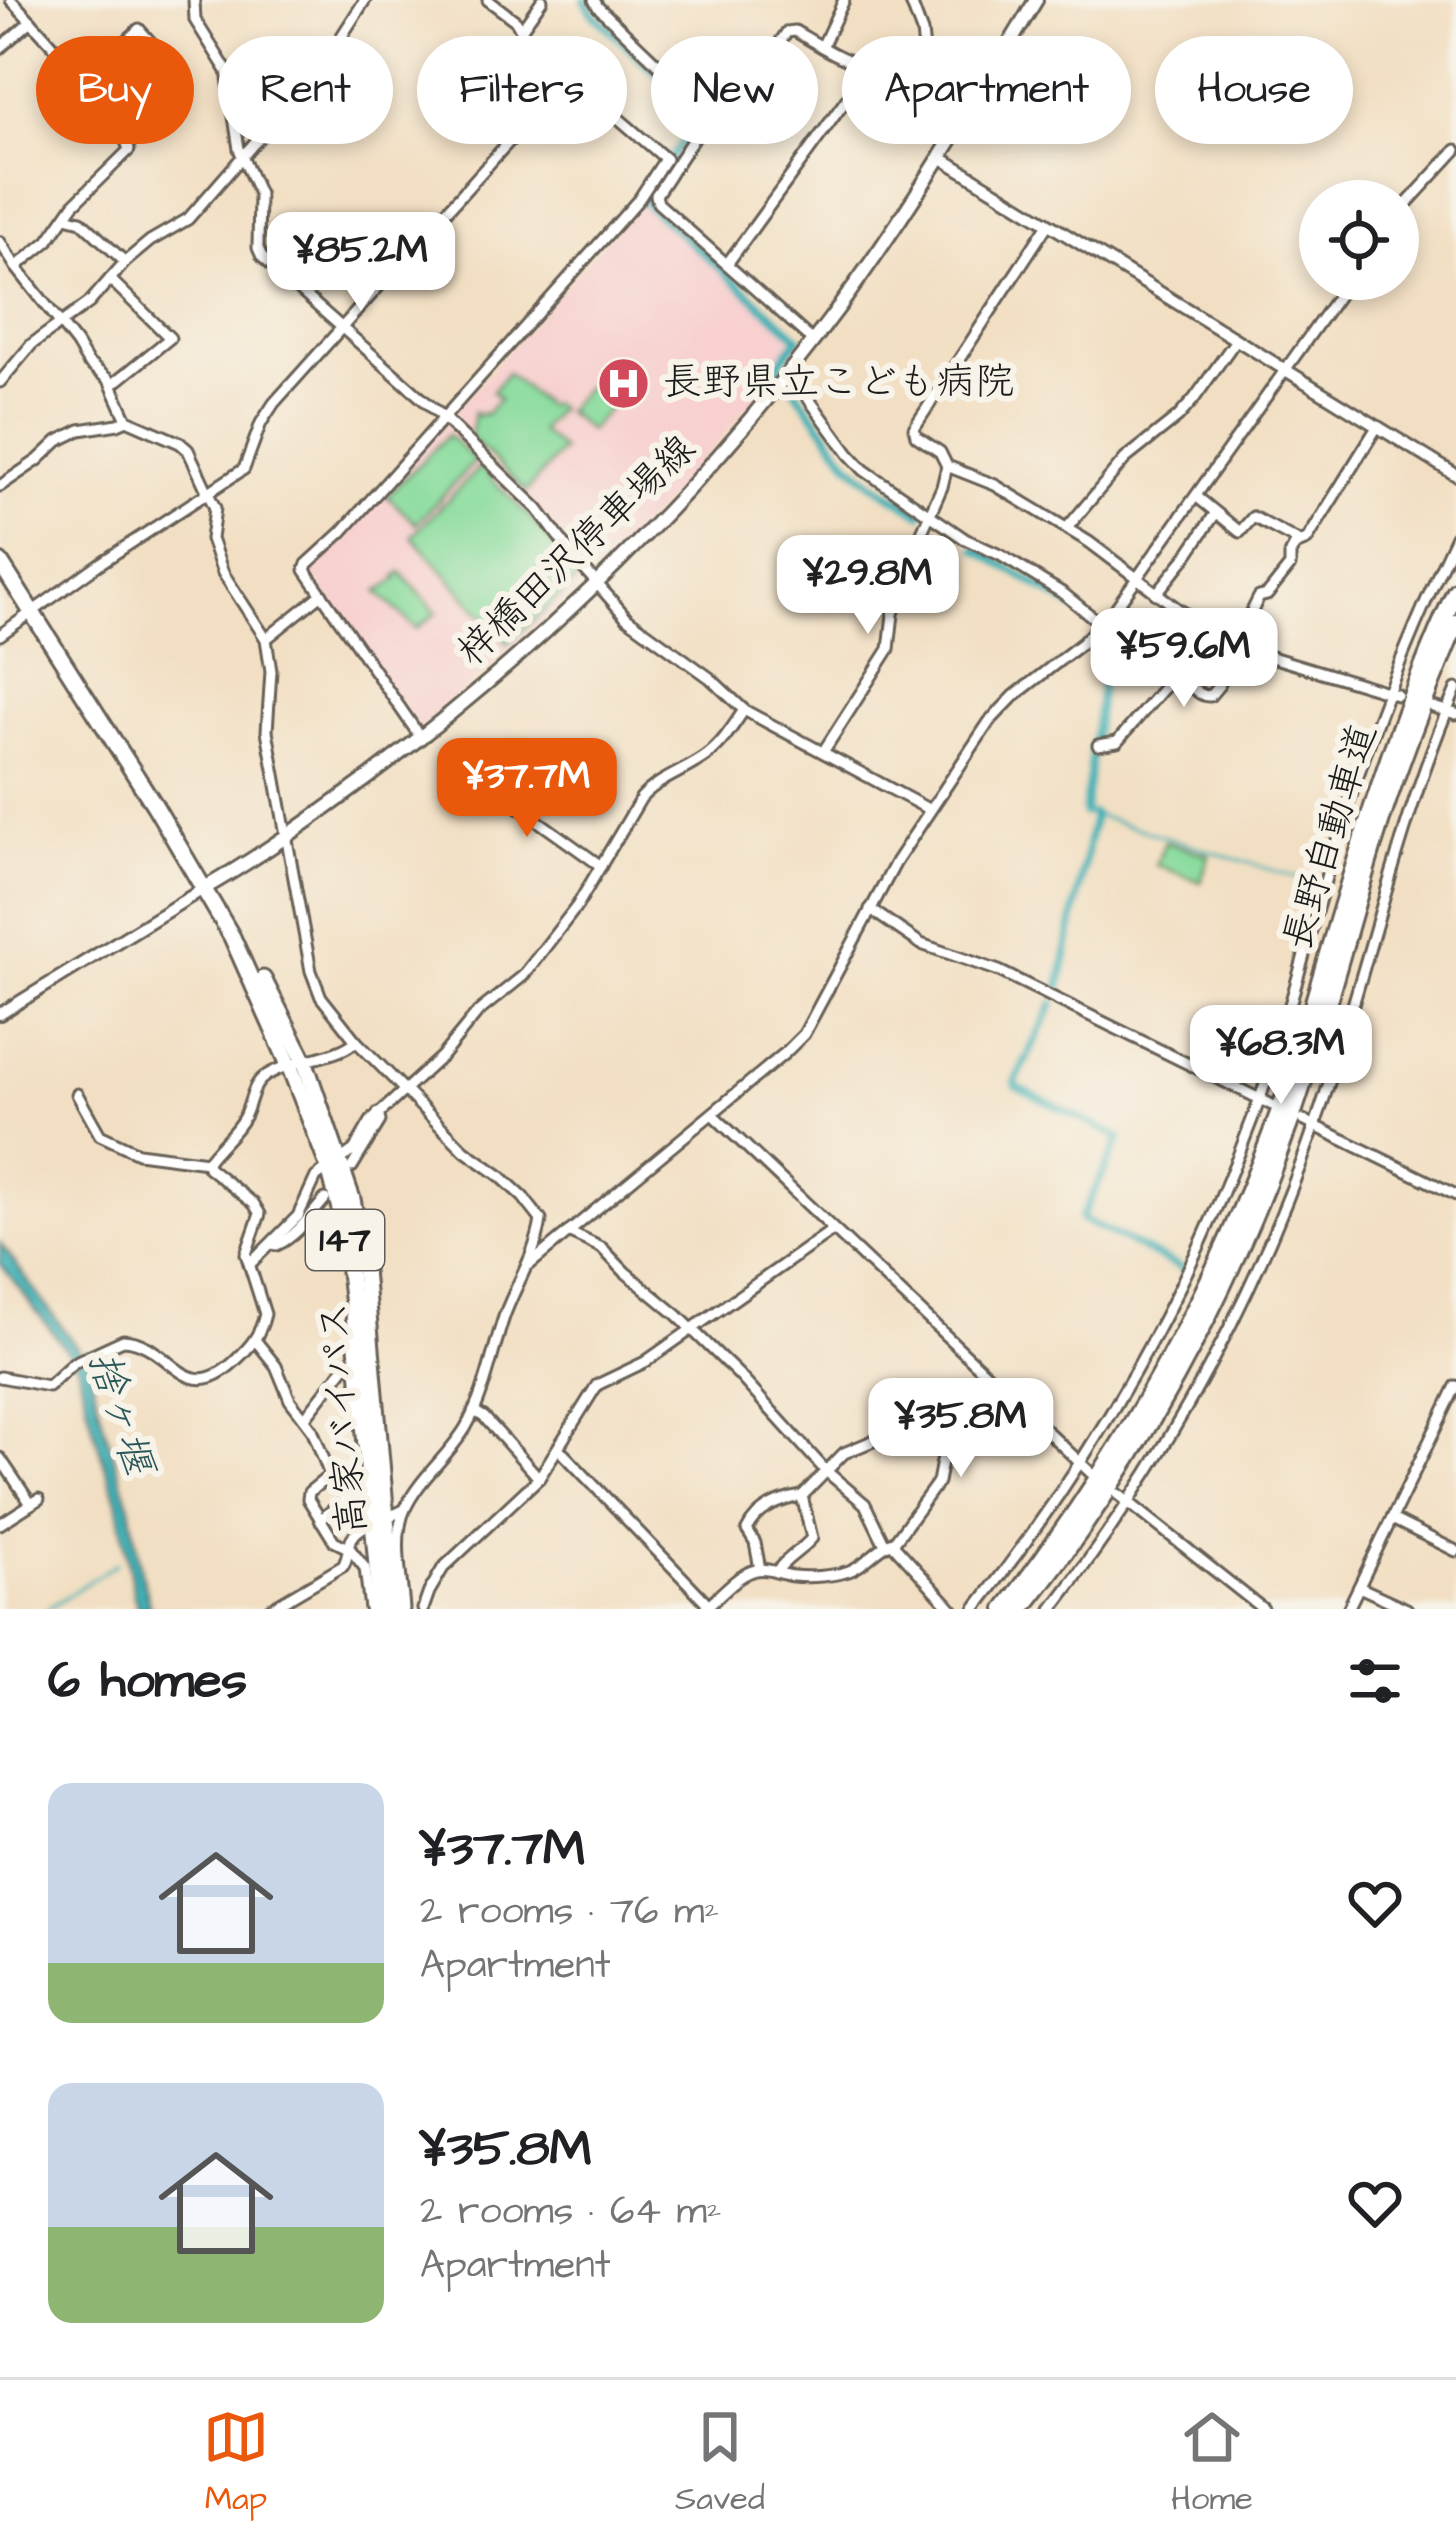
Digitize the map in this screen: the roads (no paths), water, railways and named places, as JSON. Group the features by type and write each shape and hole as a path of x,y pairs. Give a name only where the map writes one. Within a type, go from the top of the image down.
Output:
{"highway":[{"name":"高家バイパス","path":"0,562 249,954 341,1165 362,1258 381,1609"},
{"name":"長野自動車道","path":"1004,1609 1072,1520 1140,1413 1227,1243 1293,1073 1388,758 1456,591"},
{"name":"長野自動車道","path":"1022,1609 1126,1460 1179,1370 1238,1250 1299,1095 1394,784 1456,623"},
{"name":"高家バイパス","path":"341,1165 359,1362 394,1609"}],"main road":[{"name":"梓橋田沢停車場線","path":"1014,36 1036,0"},
{"name":"梓橋田沢停車場線","path":"206,893 421,738 598,582 715,460 789,372 878,253 949,144"}],"street":[{"path":"11,0 44,36"},
{"path":"194,0 195,20 226,71 241,158 261,203 260,254 538,509 627,619 710,678 744,710 930,810"},
{"path":"0,382 32,344 80,312 124,262 188,219 325,62 365,0"},
{"path":"488,0 516,21 525,36"},
{"path":"521,30 542,0"},
{"path":"594,0 651,58"},
{"path":"822,47 844,0"},
{"path":"910,0 923,36"},
{"path":"0,48 31,21"},
{"path":"818,45 842,58"},
{"path":"727,264 842,106"},
{"path":"627,126 675,167"},
{"path":"16,267 48,241 86,191 129,150 127,144"},
{"path":"0,635 244,469 274,403 507,144"},
{"path":"690,144 656,195 658,203 813,341"},
{"path":"1419,191 1456,151"},
{"path":"940,158 1456,476"},
{"path":"421,738 305,571 307,564 342,532 639,199 665,159"},
{"path":"67,217 81,221 124,262"},
{"path":"824,752 889,650 893,614 910,559 942,487 947,466 940,452 916,436 914,428 1048,224"},
{"path":"0,242 88,363 112,385 127,420 184,446 209,492 216,514 211,539 224,573 266,639 271,655 267,730 315,986 326,1006 465,1151 499,1175 538,1214 540,1226 529,1264 506,1312 474,1411 404,1510 399,1536 404,1609"},
{"path":"110,280 170,338 112,385"},
{"path":"529,1264 804,1034 870,909 930,810 1001,708 1101,624 1335,300"},
{"path":"1067,528 1125,459 1178,417 1236,340"},
{"path":"789,372 856,463 872,476 965,538 1064,594 1101,624"},
{"path":"0,486 58,441 80,430 127,420"},
{"path":"1098,746 1117,742 1174,676 1201,695 1210,695 1220,684 1231,646 1259,597 1267,595 1290,566 1295,544 1307,540 1377,427"},
{"path":"947,466 995,485 1067,528 1156,594 1245,649 1392,694"},
{"path":"1196,496 1240,532 1253,517 1300,542"},
{"path":"1156,594 1215,514"},
{"path":"975,1609 1081,1465 1192,1280 1259,1100 1342,826 1456,536"},
{"path":"266,639 322,594"},
{"path":"1052,1609 1128,1502 1183,1413 1267,1248 1315,1126 1411,811 1451,713 1456,689"},
{"path":"1433,707 1451,713"},
{"path":"250,1264 303,1210 316,1177 341,1165 378,1113 442,1056 478,1012 523,976 578,906 641,798 705,757 744,710"},
{"path":"478,778 601,866"},
{"path":"0,1014 206,893"},
{"path":"870,909 921,944 999,971 1272,1105"},
{"path":"207,1162 243,1119 256,1083 264,1076 297,1062 340,1053 356,1041"},
{"path":"76,1094 100,1135 138,1153 207,1162"},
{"path":"712,1114 1091,1473"},
{"path":"1303,1120 1456,1196"},
{"path":"0,1376 49,1386 87,1356 130,1340 151,1348 195,1380 226,1370 256,1341 265,1314 246,1254 259,1219 258,1208 207,1162"},
{"path":"272,1244 277,1246 298,1231 325,1199"},
{"path":"423,1609 443,1568 539,1478 597,1385 645,1362 833,1230"},
{"path":"568,1232 602,1248 738,1374 826,1471 865,1504 888,1543 952,1609"},
{"path":"1224,1305 1236,1314"},
{"path":"256,1341 276,1366 283,1388 316,1437 330,1474 351,1495 320,1520"},
{"path":"304,1418 346,1366 359,1362"},
{"path":"760,1569 747,1530 757,1515 802,1496 844,1453 892,1433 904,1431 922,1441 948,1430 992,1381"},
{"path":"1348,1609 1456,1386"},
{"path":"474,1411 539,1478"},
{"path":"559,1449 706,1607 745,1574 760,1569 804,1576 852,1570 870,1559 938,1481 948,1430"},
{"path":"0,1458 35,1501 0,1524"},
{"path":"330,1474 307,1495 334,1541 350,1550 364,1568 370,1609"},
{"path":"1118,1494 1263,1609"},
{"path":"776,1572 812,1538 802,1496"},
{"path":"270,1609 343,1566 352,1536 404,1510"},
{"path":"1392,1519 1456,1551"},
{"path":"1359,1587 1407,1609"},
{"path":"289,1598 296,1609"}],"water":[{"path":"0,1243 88,1363 130,1507 150,1609 138,1609 117,1500 77,1364 0,1263"}],"waterway":[{"path":"585,0 625,45 701,115 671,158"},
{"path":"666,165 643,201 698,249"},
{"path":"702,252 799,338 779,363 780,369"},
{"path":"791,384 849,463 921,514"},
{"path":"976,549 1081,612"},
{"path":"1084,813 1104,665 1099,632"},
{"path":"1088,844 1092,814"},
{"path":"1094,815 1317,884"},
{"path":"1073,920 1087,850"},
{"path":"1058,995 1072,926"},
{"path":"1030,1051 1053,1004"},
{"path":"1027,1058 1017,1087 1120,1138 1081,1219 1185,1270"},
{"path":"47,1609 117,1563"}],"place":[{"name":"長野県立こども病院","path":"624,383"}],"water label":[{"name":"捨ヶ堰","path":"120,1413"}]}
